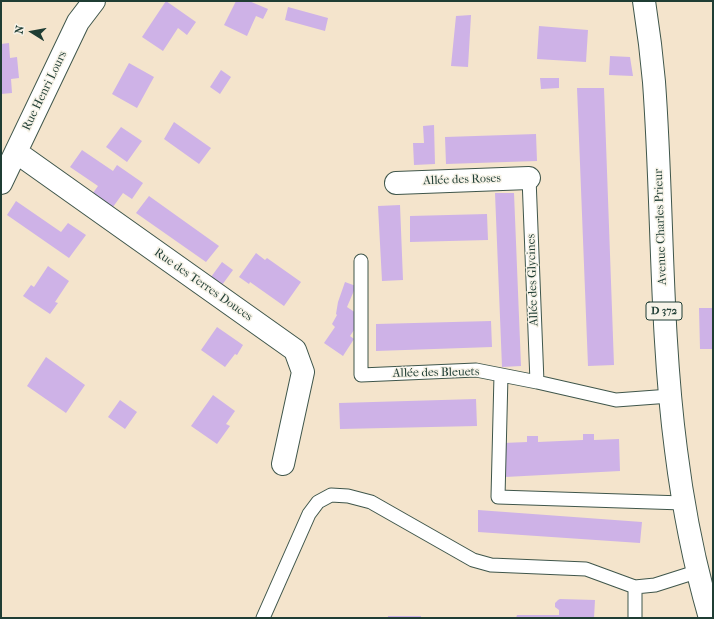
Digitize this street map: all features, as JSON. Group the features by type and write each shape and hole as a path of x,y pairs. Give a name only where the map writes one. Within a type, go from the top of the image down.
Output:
{"street":[{"name":"Rue Henri Lours","path":"1,184 78,22 94,1"},
{"name":"Avenue Charles Prieur","path":"644,1 656,105 665,324 670,396 683,503 710,618"},
{"name":"Rue des Terres Douces","path":"16,152 295,350 303,372 283,464"},
{"name":"Allée des Roses","path":"396,182 529,178"}],"lane":[{"name":"Allée des Glycines","path":"529,178 537,382"},
{"name":"Allée des Bleuets","path":"361,261 361,375 476,370 616,400 670,396"},
{"path":"500,375 498,497 683,503"},
{"path":"263,618 309,514 318,502 331,495 348,496 371,502 473,560 491,564 586,569 635,588 655,585 699,571"},
{"path":"635,588 635,618"}],"building":[{"path":"166,1 196,22 187,35 178,28 163,51 142,37"},
{"path":"236,1 249,1 268,9 263,19 256,16 247,36 224,25"},
{"path":"288,7 328,18 325,31 285,20"},
{"path":"471,15 468,67 451,66 456,16"},
{"path":"539,26 588,30 586,62 537,59"},
{"path":"9,43 10,58 17,57 19,78 11,79 12,93 1,94 1,44"},
{"path":"610,56 630,57 633,76 609,75"},
{"path":"129,63 154,77 137,108 112,94"},
{"path":"221,70 231,77 220,94 210,87"},
{"path":"540,78 559,78 559,88 541,89"},
{"path":"577,88 604,88 614,365 588,366"},
{"path":"174,122 211,148 199,164 164,139"},
{"path":"434,125 435,164 414,165 413,143 424,143 423,126"},
{"path":"121,127 142,141 127,162 106,147"},
{"path":"536,134 537,161 446,164 445,137"},
{"path":"82,150 113,171 117,165 143,183 132,199 123,193 113,207 93,193 98,186 70,167"},
{"path":"495,193 514,193 521,366 502,367"},
{"path":"149,196 219,246 206,262 136,213"},
{"path":"16,201 61,232 68,223 86,235 69,258 7,215"},
{"path":"400,205 403,280 382,281 378,206"},
{"path":"487,214 488,240 410,242 410,216"},
{"path":"256,253 265,260 267,258 301,282 284,306 250,282 249,284 239,277"},
{"path":"222,262 233,270 222,285 211,277"},
{"path":"48,266 69,281 55,302 58,303 50,314 23,296 31,285 34,287"},
{"path":"345,282 356,286 347,307 356,313 354,325 356,327 350,336 354,339 343,356 324,343 335,327 332,324 337,315 338,302"},
{"path":"699,308 713,308 713,349 700,349"},
{"path":"491,321 492,347 376,351 376,324"},
{"path":"217,327 243,345 237,355 235,354 225,367 201,350"},
{"path":"46,357 85,385 66,413 27,386"},
{"path":"213,395 235,411 226,424 230,426 217,444 191,426"},
{"path":"476,399 477,426 340,429 339,403"},
{"path":"120,400 137,412 125,429 108,417"},
{"path":"583,434 594,434 594,440 619,439 620,471 505,477 503,443 527,442 527,436 538,436 538,442 583,440"},
{"path":"478,510 642,522 640,543 478,532"},
{"path":"560,599 595,600 594,618 516,618 517,615 559,615 559,610 555,607 555,603"},
{"path":"388,616 421,616 421,618 388,618"}]}
